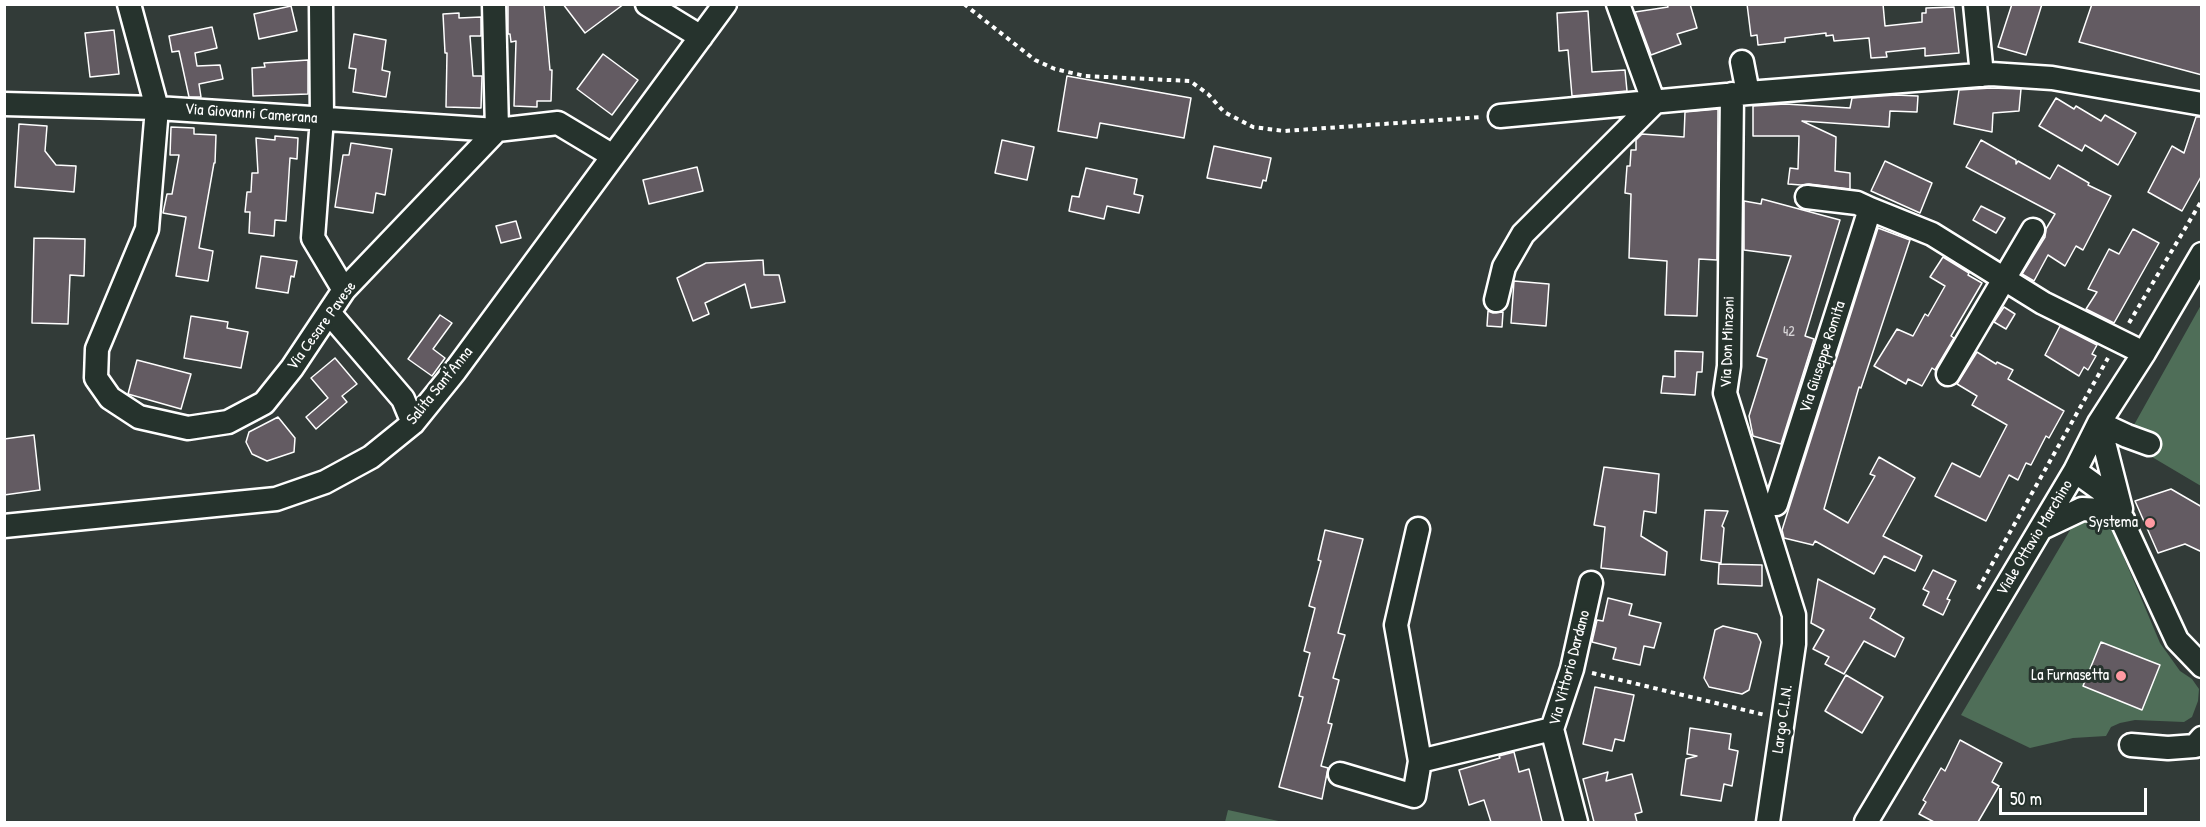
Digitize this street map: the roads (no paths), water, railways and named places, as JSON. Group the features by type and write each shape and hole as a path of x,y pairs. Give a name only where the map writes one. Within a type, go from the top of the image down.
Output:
{"street":[{"path":"129,4 157,108"},
{"path":"321,4 322,118 313,238 344,290"},
{"path":"494,4 497,130 558,123 613,156"},
{"path":"647,4 701,37"},
{"name":"Salita Sant'Anna","path":"4,526 276,499 325,482 371,457 413,423 455,370 725,4"},
{"path":"1618,4 1654,103"},
{"path":"1976,4 1986,75"},
{"name":"Via Don Minzoni","path":"1742,62 1729,366 1725,393 1794,615"},
{"path":"1500,116 1986,75 2052,78 2202,104"},
{"path":"1496,300 1504,267 1523,234 1654,103"},
{"name":"Via Giovanni Camerana","path":"4,104 157,108 497,130"},
{"name":"Via Cesare Pavese","path":"157,108 147,229 97,348 96,378 110,398 139,417 188,428 228,422 264,403 292,368 344,290 497,130"},
{"path":"1807,196 1857,203 1932,234 2043,303 2144,353"},
{"name":"Via Giuseppe Romita","path":"1776,504 1870,209"},
{"path":"1948,374 2033,230"},
{"name":"Viale Ottavio Marchino","path":"1866,822 2074,471 2099,423 2144,353 2202,254"},
{"path":"330,314 403,399 413,423"},
{"path":"2099,423 2149,444"},
{"path":"2099,423 2118,492 2122,519"},
{"path":"2074,471 2111,497 2178,640 2202,666"},
{"path":"2040,529 2082,508 2102,510 2122,519"},
{"path":"1340,774 1414,796 1420,761 1396,625 1418,529"},
{"name":"Via Vittorio Dardano","path":"1576,822 1552,729 1572,669 1591,583"},
{"name":"Largo C.L.N.","path":"1768,822 1794,644 1794,615"},
{"path":"1420,761 1552,729"},
{"path":"2131,745 2169,748 2195,746 2202,738"}],"place":[{"name":"Systema","path":"2150,523"},
{"name":"La Furnasetta","path":"2121,676"}]}
